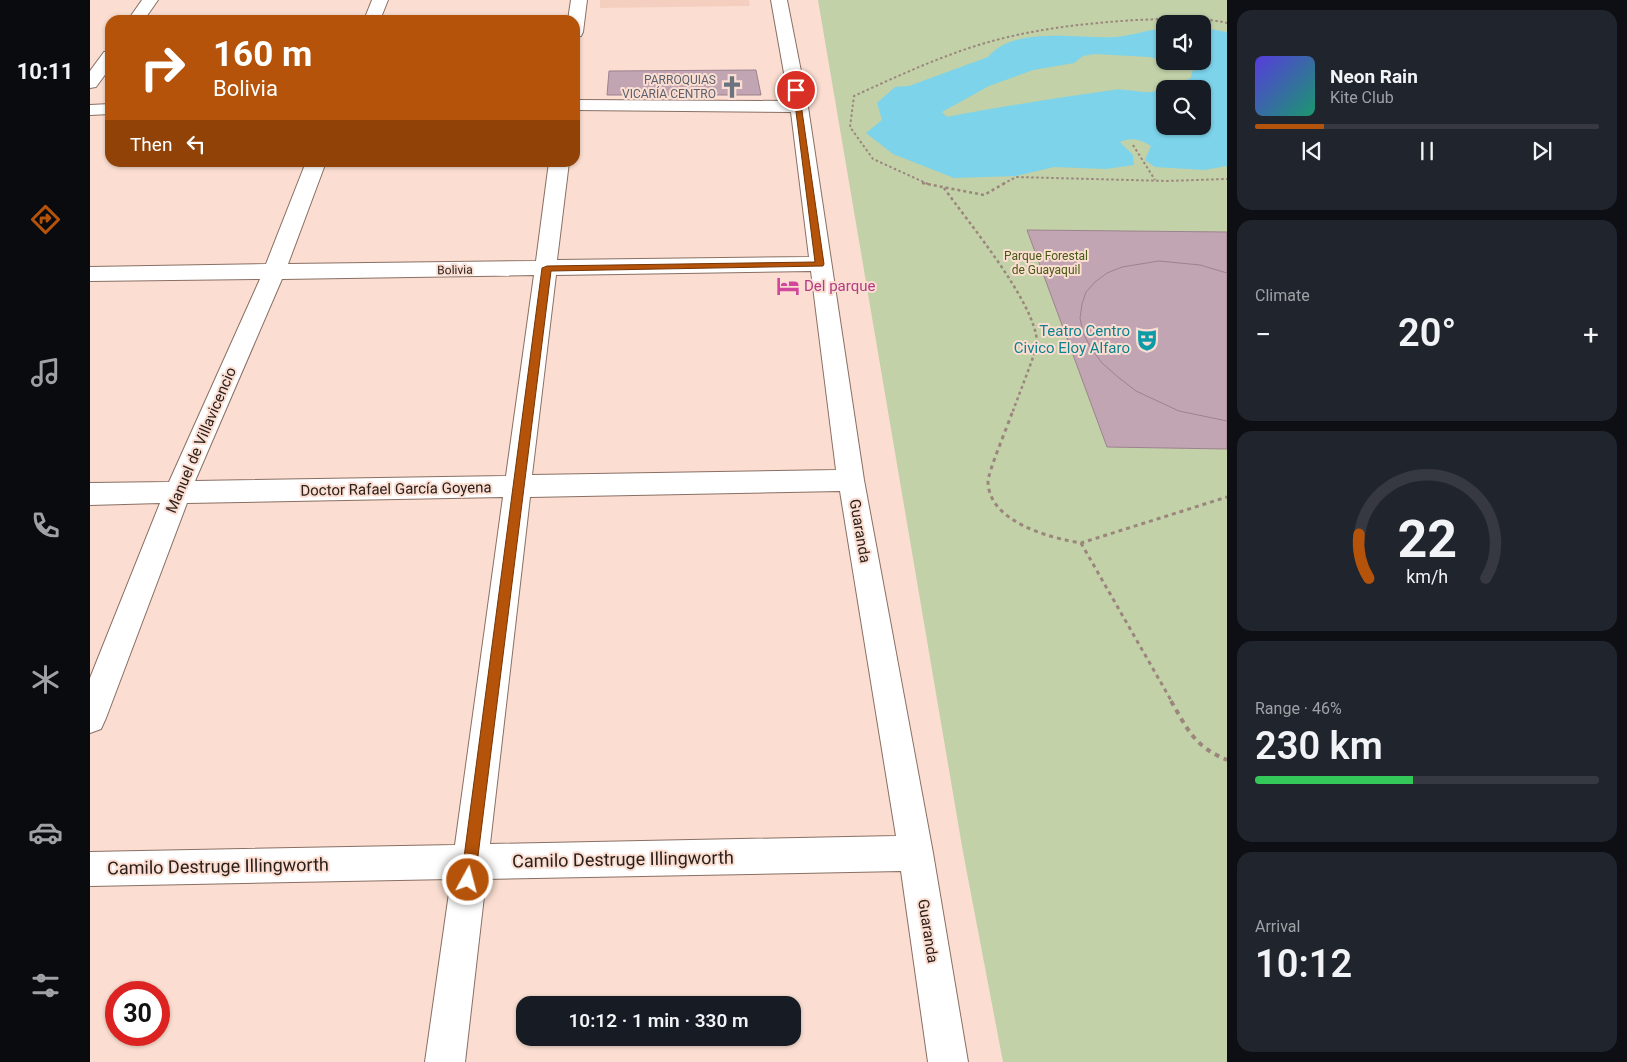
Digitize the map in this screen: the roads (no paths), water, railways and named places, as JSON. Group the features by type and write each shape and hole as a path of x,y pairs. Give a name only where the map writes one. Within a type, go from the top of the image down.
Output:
{"street":[{"path":"140,15 150,0"},
{"path":"374,15 380,0"},
{"path":"577,15 579,0"},
{"name":"Guaranda","path":"779,0 799,108 851,480 916,853 948,1062"},
{"path":"90,83 105,63"},
{"path":"580,105 799,108"},
{"path":"90,110 105,109"},
{"name":"Manuel de Villavicencio","path":"90,718 177,493 274,272 314,167"},
{"path":"445,1062 558,167"},
{"name":"Bolivia","path":"90,274 820,264"},
{"name":"Doctor Rafael García Goyena","path":"90,494 851,480"},
{"name":"Camilo Destruge Illingworth","path":"90,869 916,853"}],"water":[{"path":"1211,29 1227,32 1227,166 1204,170 1155,167 1145,160 1151,146 1140,140 1132,139 1120,142 1133,155 1134,165 1106,169 1054,167 1016,176 954,178 893,154 866,133 882,120 877,103 895,87 909,86 988,57 1000,47 1030,37 1116,37 1156,30 1156,59 1095,54 1083,56 1074,63 1033,70 989,86 942,112 947,117 1113,90 1156,91 1156,135 1211,135 1211,80 1186,80 1191,78 1193,70 1211,70"}],"place":[{"name":"PARROQUIAS VICARÍA CENTRO","path":"732,87"},
{"name":"Del parque","path":"788,286"},
{"name":"Teatro Centro Civico Eloy Alfaro","path":"1147,340"}],"park label":[{"name":"Parque Forestal de Guayaquil","path":"1046,263"}]}
